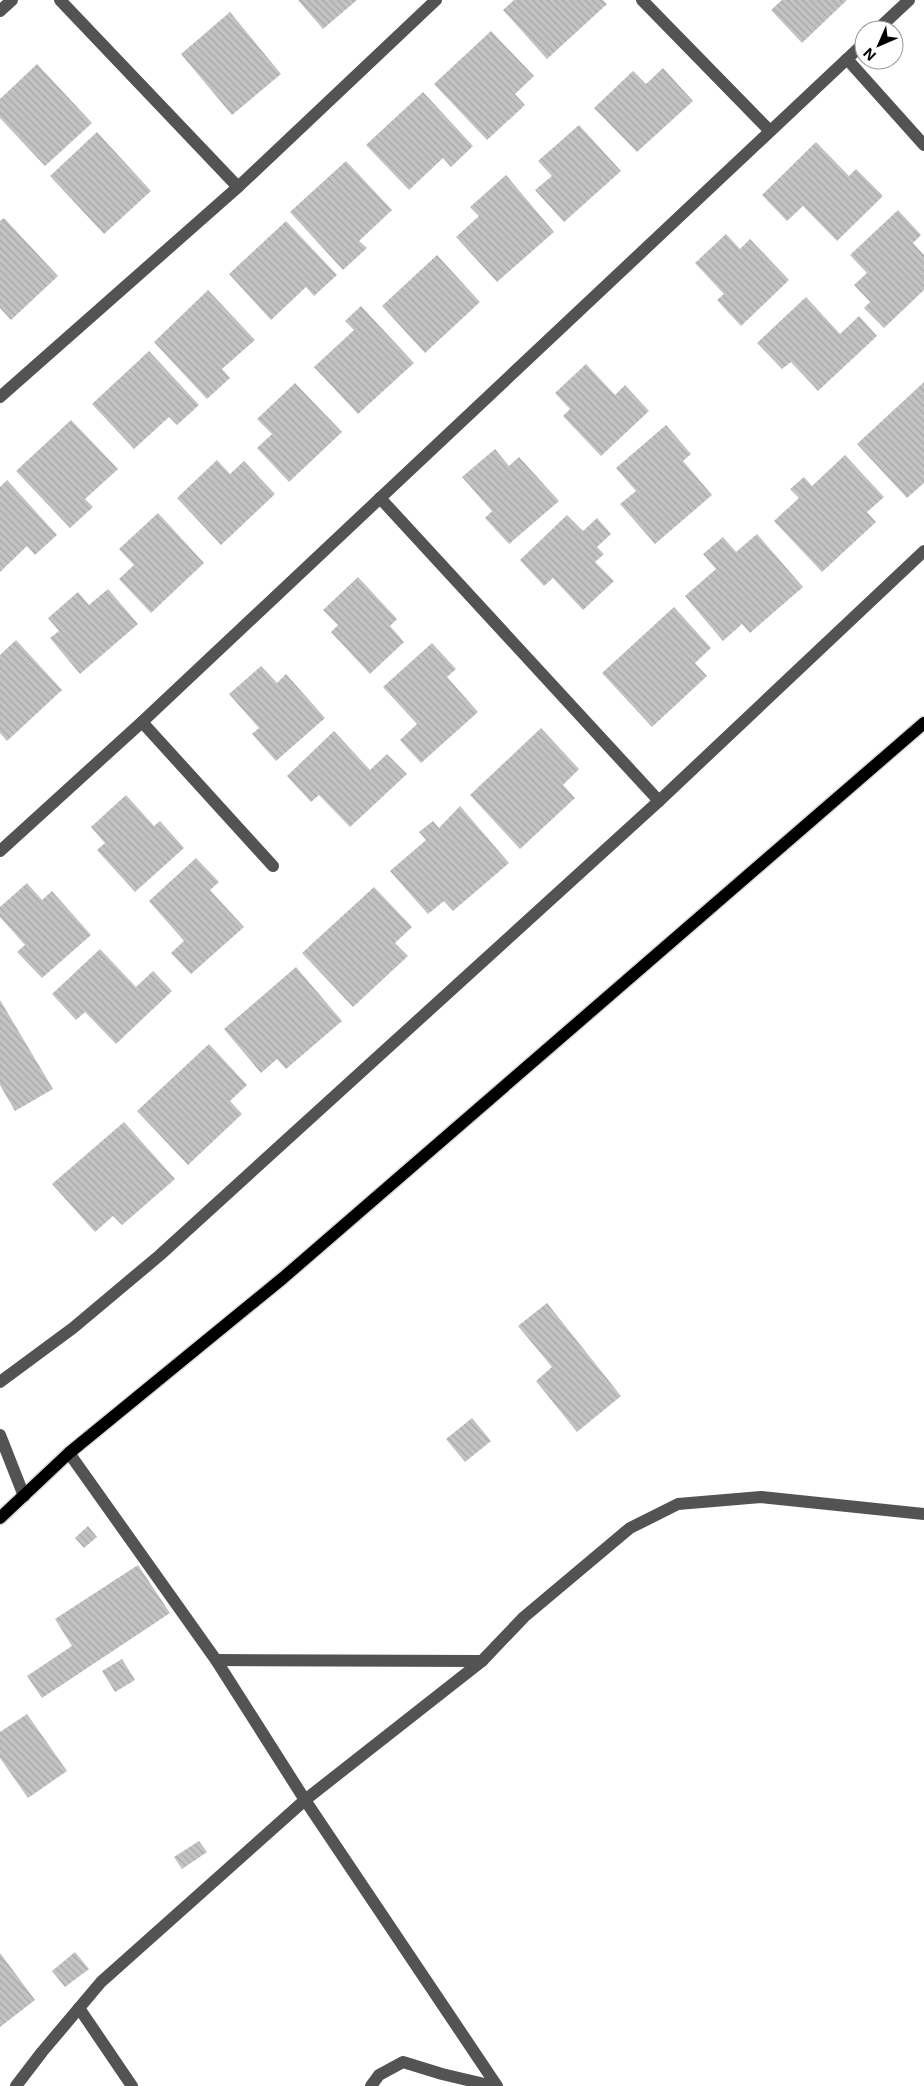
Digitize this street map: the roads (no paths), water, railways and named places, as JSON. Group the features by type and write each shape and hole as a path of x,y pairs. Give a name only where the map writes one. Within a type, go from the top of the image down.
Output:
{"main road":[{"path":"0,1518 69,1453 283,1278 924,723"}],"street":[{"path":"0,11 12,0"},
{"path":"60,0 238,187"},
{"path":"0,397 238,187 436,0"},
{"path":"642,0 770,131"},
{"path":"888,20 909,0"},
{"path":"0,852 142,722 854,53"},
{"path":"847,60 924,145"},
{"path":"380,498 659,801"},
{"path":"0,1382 73,1328 160,1255 659,801 924,550"},
{"path":"142,722 272,866"},
{"path":"0,1435 24,1496"},
{"path":"69,1453 216,1660 305,1800 497,2086"},
{"path":"16,2086 101,1982 305,1800 482,1661 524,1617 630,1528 678,1504 761,1497 924,1514"},
{"path":"216,1660 482,1661"},
{"path":"79,2008 132,2086"},
{"path":"371,2086 380,2075 403,2062 442,2074 493,2086"}]}
